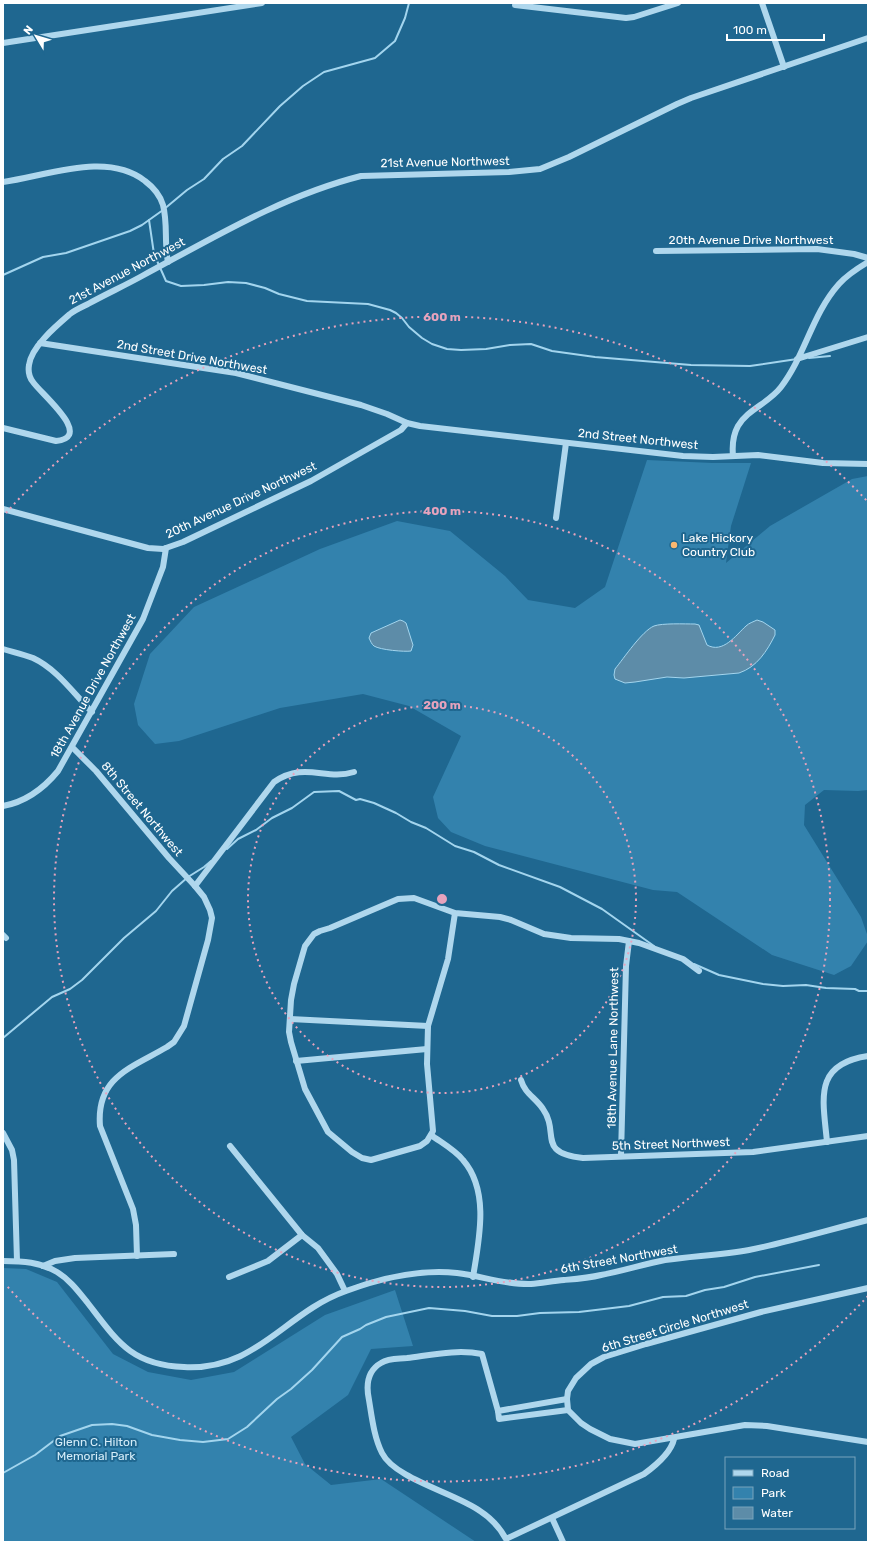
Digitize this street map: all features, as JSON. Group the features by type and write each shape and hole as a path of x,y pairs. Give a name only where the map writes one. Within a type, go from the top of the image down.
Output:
{"street":[{"path":"3,43 262,3"},
{"path":"515,5 626,18 634,17 678,3"},
{"path":"762,3 784,67"},
{"name":"21st Avenue Northwest","path":"3,428 56,441 63,440 67,437 70,432 70,427 63,415 38,389 30,378 29,370 31,356 40,343 71,313 253,216 285,202 343,181 369,175 509,172 540,169 569,157 677,104 868,38"},
{"path":"3,182 90,166 113,166 129,171 151,185 162,203 166,218 166,248 168,262"},
{"name":"20th Avenue Drive Northwest","path":"656,251 817,249 868,258"},
{"path":"733,456 733,438 738,425 748,414 776,393 788,377 818,315 834,290 848,276 868,262"},
{"path":"797,359 868,337"},
{"name":"2nd Street Drive Northwest","path":"40,343 236,373 361,405 407,423"},
{"name":"20th Avenue Drive Northwest","path":"3,509 148,548 166,548 183,542 311,481 401,430 407,423"},
{"name":"2nd Street Northwest","path":"407,423 420,426 683,456 758,455 823,463 868,464"},
{"path":"556,518 566,443"},
{"name":"18th Avenue Drive Northwest","path":"3,806 20,801 35,792 48,782 58,771 143,619 162,567 166,548"},
{"path":"3,649 26,655 46,666 54,672 92,712"},
{"name":"8th Street Northwest","path":"72,747 96,771 169,858 195,886 208,903 212,918 208,940 184,1026 174,1042 116,1077 108,1087 101,1104 100,1126 133,1209 136,1225 137,1256"},
{"path":"195,886 274,782 287,775 306,771 337,775 345,775 354,772"},
{"path":"455,913 448,959 428,1026 427,1064 433,1125 431,1135 427,1141 420,1146 371,1160 362,1158 352,1152 328,1132 305,1089 290,1037 290,1019 294,984 305,946 314,934 406,897 422,900 455,913 500,917 544,934 561,937 619,939 639,943 683,959 699,971"},
{"name":"18th Avenue Lane Northwest","path":"621,1155 626,966 629,941"},
{"path":"290,1019 428,1026"},
{"path":"296,1061 428,1049"},
{"path":"828,1142 823,1102 825,1086 829,1076 838,1067 847,1062 868,1056"},
{"name":"5th Street Northwest","path":"521,1080 526,1090 544,1110 548,1117 550,1138 553,1144 563,1154 569,1156 583,1158 621,1155 753,1152 868,1136"},
{"path":"3,1133 12,1150 14,1160 18,1261"},
{"path":"431,1135 463,1159 475,1177 480,1210 480,1228 473,1277"},
{"path":"230,1146 302,1235 318,1248 332,1266 345,1291"},
{"name":"6th Street Northwest","path":"3,1261 34,1263 56,1271 70,1282 111,1333 130,1352 152,1362 181,1367 202,1368 238,1358 260,1345 311,1308 345,1291 383,1279 421,1272 444,1272 497,1281 531,1284 584,1278 666,1260 751,1249 868,1220"},
{"path":"229,1277 268,1261 302,1235"},
{"path":"43,1266 49,1263 75,1258 174,1254"},
{"name":"6th Street Circle Northwest","path":"568,1410 568,1391 576,1378 591,1364 604,1357 760,1312 868,1288"},
{"path":"674,1439 666,1454 653,1468 644,1474 506,1539 493,1521 480,1510 411,1477 397,1469 386,1458 382,1453 375,1434 368,1396 367,1380 375,1366 387,1359 400,1359 444,1353 473,1352 482,1354 499,1419 502,1420 568,1410 581,1423 590,1429 621,1442 635,1444 674,1439 716,1429 756,1425 793,1429 868,1442"},
{"path":"498,1411 567,1399"},
{"path":"552,1518 563,1542"}],"green space":[{"name":"Lake Hickory Country Club","path":"647,460 751,463 731,526 726,563 770,526 852,479 868,476 868,790 824,790 805,805 804,825 861,917 868,937 868,941 851,966 834,975 772,955 677,892 653,890 485,846 451,832 438,818 433,797 461,736 409,706 363,694 280,708 179,741 155,744 138,725 134,704 150,654 194,607 320,549 397,521 450,531 505,576 528,600 575,608 605,587"},
{"name":"Glenn C. Hilton Memorial Park","path":"3,1268 26,1269 57,1282 113,1354 148,1372 191,1380 234,1372 325,1315 395,1290 413,1346 371,1349 348,1395 291,1437 305,1464 331,1485 381,1479 476,1542 3,1542"}],"water":[{"path":"400,620 406,623 413,645 411,651 387,650 373,645 369,638 371,633"},
{"path":"757,620 775,630 775,635 761,658 751,667 739,673 684,678 667,677 625,683 615,679 615,669 644,633 654,626 662,624 699,625 707,645 718,647 729,642 747,625"}],"waterway":[{"path":"3,275 43,257 66,253 130,231 142,225 187,190 204,179 223,159 242,146 280,106 303,86 324,72 375,58 395,41 405,18 409,3"},
{"path":"149,220 154,254 166,281 181,286 228,282 246,283 265,288 279,294 307,301 368,304 396,313 422,338 432,344 447,349 486,349 510,345 531,344 552,351 595,357 691,365 750,366 797,359"},
{"path":"809,358 830,356"},
{"path":"227,849 238,839 256,830 272,818 292,808 314,792 339,791 356,800 360,799 374,803 396,813 411,822 426,828 455,846 474,852 499,865 560,887 602,909 654,946"},
{"path":"3,1038 52,997 70,989 82,980 124,938 156,911 172,891 188,877 211,861"},
{"path":"694,964 719,975 763,984 783,986 806,985 868,991"},
{"path":"3,1473 35,1455 60,1436 92,1425 112,1424 127,1426 152,1435 180,1440 203,1442 228,1439 247,1427 277,1399 291,1389 312,1370 342,1337 386,1317 429,1308 465,1311 492,1316 517,1316 540,1313 579,1312 629,1306 663,1297 686,1296 705,1290 724,1287 755,1277 819,1265"}],"place":[{"name":"Lake Hickory Country Club","path":"674,545"}]}
